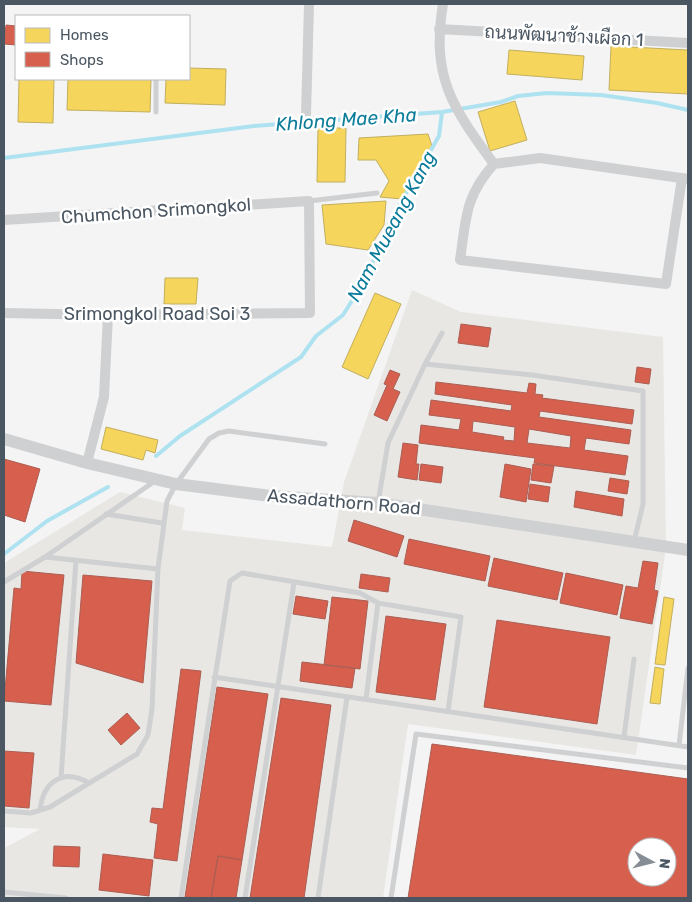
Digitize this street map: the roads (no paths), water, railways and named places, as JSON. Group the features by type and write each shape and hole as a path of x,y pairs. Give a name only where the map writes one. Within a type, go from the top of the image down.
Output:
{"street":[{"path":"306,115 309,4"},
{"path":"443,4 439,29 442,70 452,101 461,119 494,164"},
{"name":"ถนนพัฒนาช้างเผือก 1","path":"439,29 688,43"},
{"path":"540,158 685,179 666,284 460,260 468,203 484,174 494,164 540,158"},
{"name":"Chumchon Srimongkol","path":"4,220 309,201"},
{"name":"Srimongkol Road Soi 3","path":"4,313 108,315 310,313 309,201"},
{"path":"87,463 104,396 108,315"},
{"name":"Assadathorn Road","path":"4,439 87,463 176,484 271,496 378,503 688,550"}],"lane":[{"path":"156,80 156,112"},
{"path":"309,201 377,193"},
{"path":"378,503 388,443 425,364 442,333"},
{"path":"425,364 532,375 643,391 643,504 634,542"},
{"path":"4,812 31,813 50,807 137,754 148,735 152,708 162,522 167,501 176,484 209,439 219,433 228,431 325,444"},
{"path":"4,582 45,557 157,480"},
{"path":"105,514 162,522"},
{"path":"45,557 158,569"},
{"path":"61,778 76,560"},
{"path":"181,898 230,581 242,573 360,593 378,603 461,617 448,711"},
{"path":"245,898 294,583"},
{"path":"366,700 378,603"},
{"path":"624,737 634,659"},
{"path":"678,745 688,668"},
{"path":"214,677 688,747"},
{"path":"318,898 347,696"},
{"path":"390,898 416,734 688,768"},
{"path":"40,810 44,791 49,785 61,778 75,777 89,783"},
{"path":"4,892 28,896 66,898"}],"waterway":[{"name":"Khlong Mae Kha","path":"4,158 254,126 442,112 501,102 518,96 547,93 601,95 657,103 688,110"},
{"name":"Nam Mueang Kang","path":"156,456 180,436 301,357 316,336 343,315 365,280 392,218 439,136 442,112"},
{"name":"Nam Mueang Kang","path":"4,554 47,521 108,487"}]}
